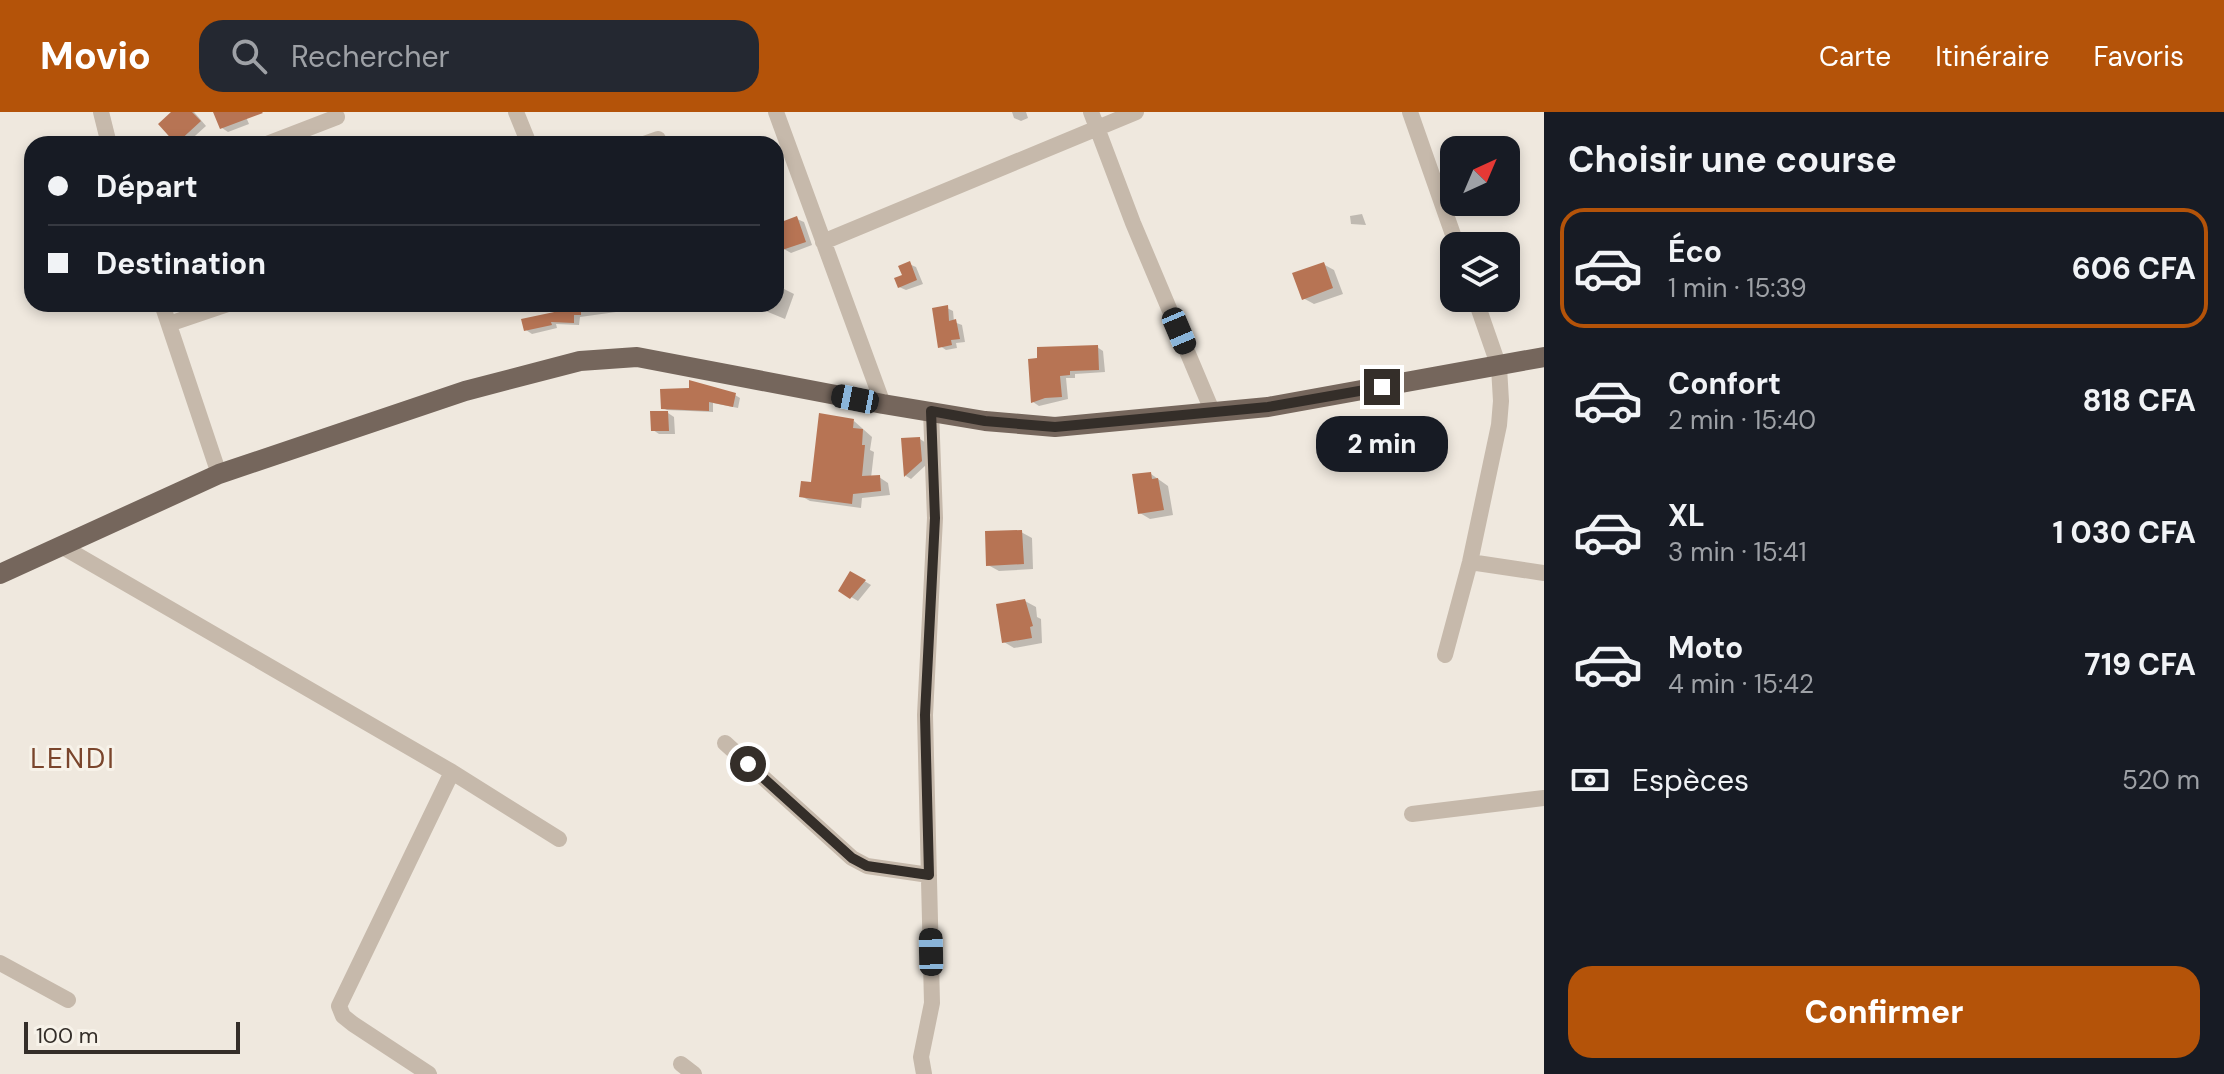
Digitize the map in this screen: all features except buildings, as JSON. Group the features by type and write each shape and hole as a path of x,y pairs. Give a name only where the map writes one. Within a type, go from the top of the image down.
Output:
{"main road":[{"path":"0,574 219,474 465,391 580,361 613,357 660,360 883,404 985,421 1055,427 1268,407 1544,357"}],"street":[{"path":"101,112 107,136"},
{"path":"516,112 526,136"},
{"path":"776,112 883,404"},
{"path":"823,242 1095,119 1136,112"},
{"path":"1410,112 1452,232"},
{"path":"288,136 337,117"},
{"path":"1095,119 1133,223 1213,413"},
{"path":"165,312 219,474"},
{"path":"169,324 204,312"},
{"path":"1445,655 1470,562 1499,425 1499,367 1480,312"},
{"path":"924,1074 921,1057 932,1003 925,715 935,518 931,411"},
{"path":"63,547 452,772 559,839"},
{"path":"1470,562 1544,573"},
{"path":"725,743 852,858 867,866 929,875"},
{"path":"429,1074 353,1024 343,1016 339,1006 452,772"},
{"path":"1412,814 1544,798"},
{"path":"0,963 68,1000"}],"district":[{"name":"LENDI","path":"73,758"}],"route":[{"path":"748,764 852,858 867,866 929,875 925,715 935,518 931,411 985,421 1055,427 1268,407 1382,387"}]}
